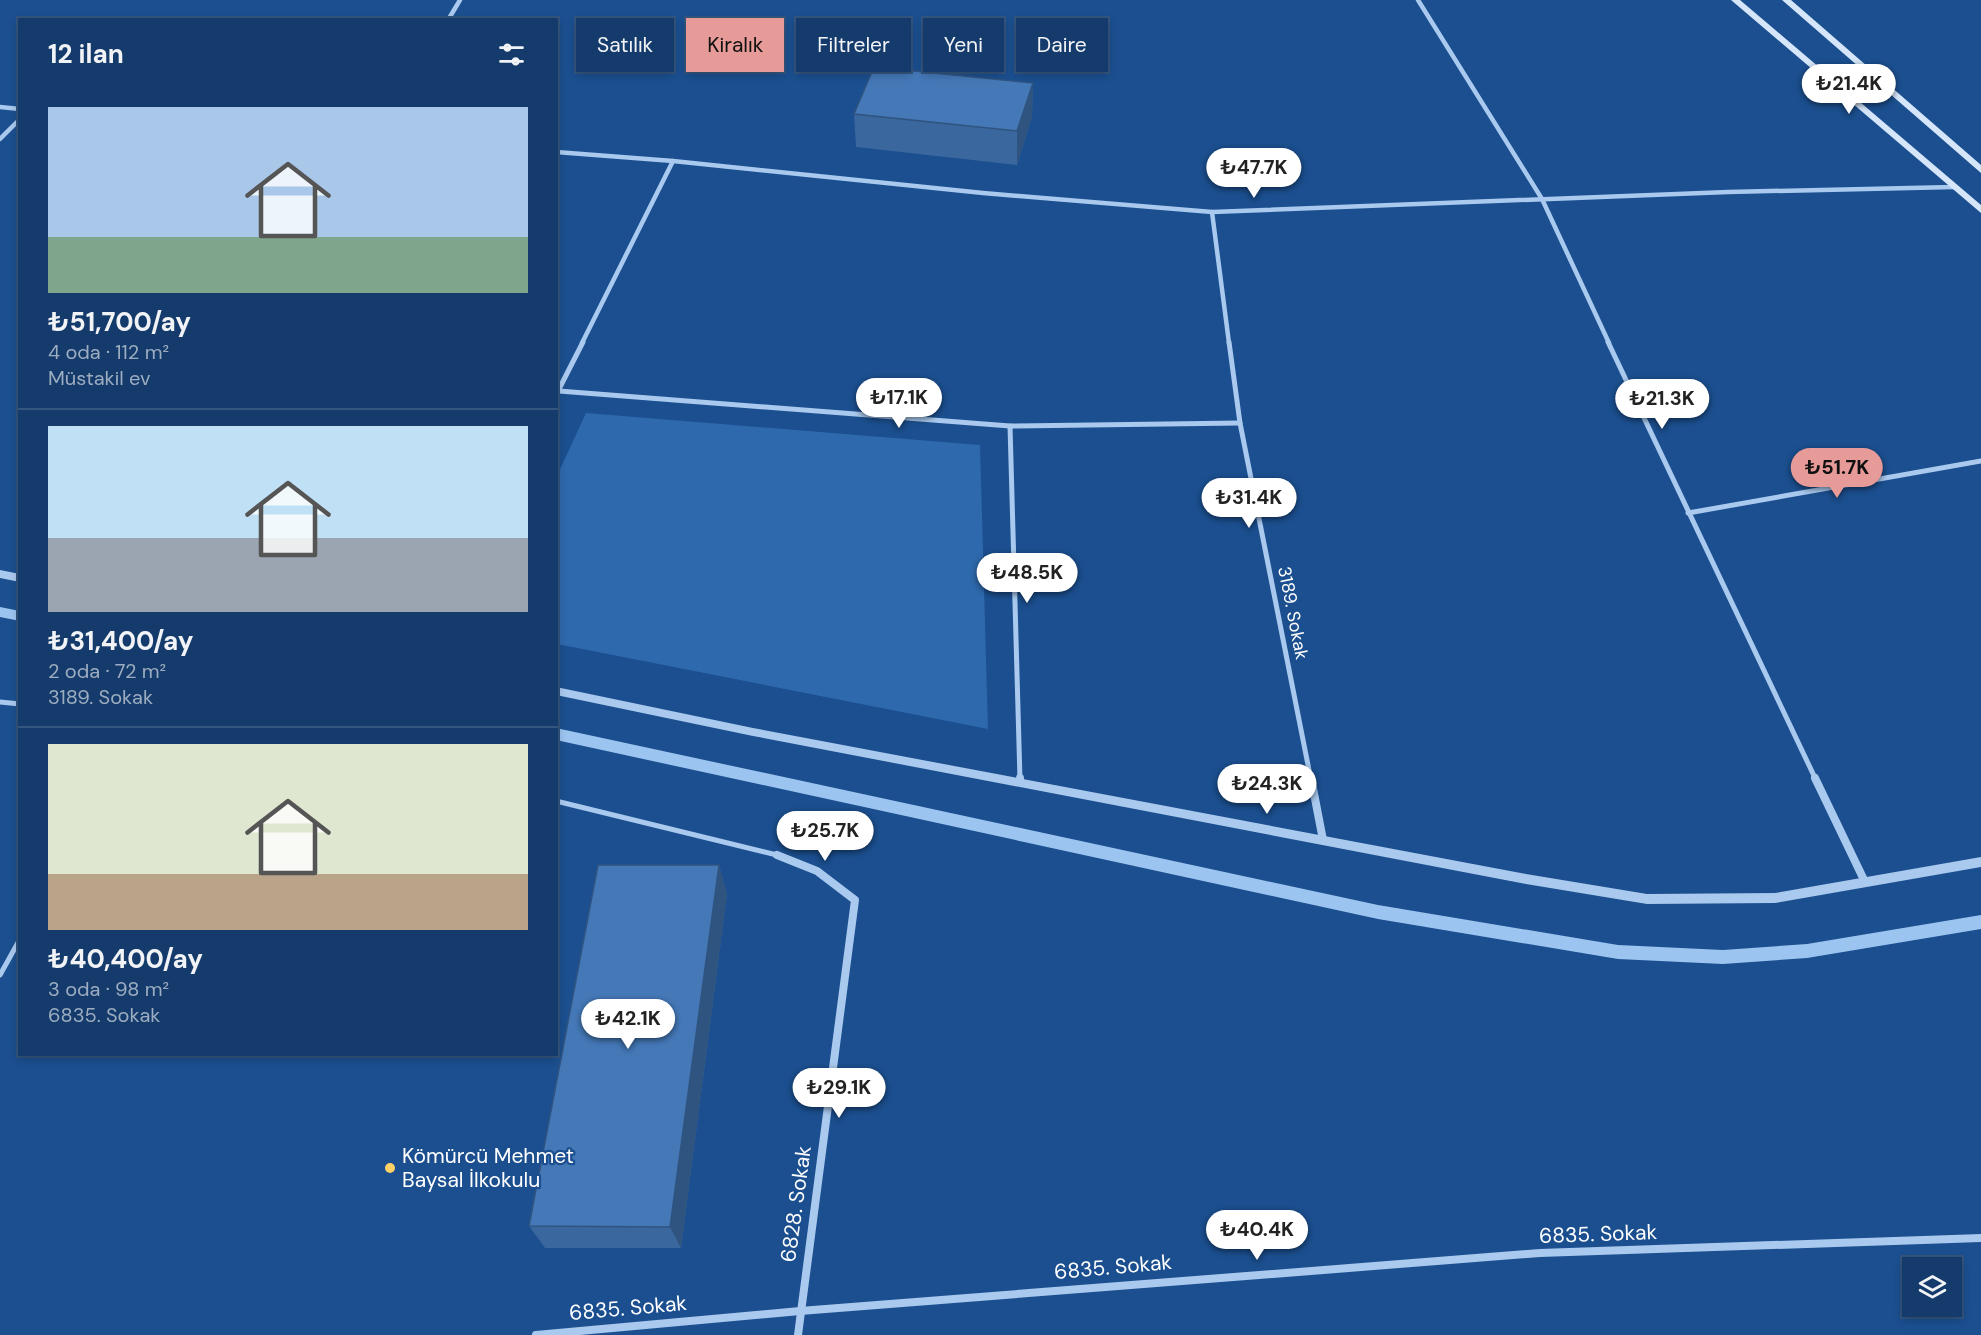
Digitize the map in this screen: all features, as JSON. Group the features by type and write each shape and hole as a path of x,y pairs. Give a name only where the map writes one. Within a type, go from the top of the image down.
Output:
{"main road":[{"path":"1735,0 1981,210"},
{"path":"1786,0 1981,170"}],"street":[{"path":"449,18 460,0"},
{"path":"1419,0 1542,199 1688,513 1865,882"},
{"path":"0,107 18,109"},
{"path":"0,139 18,121"},
{"path":"558,152 673,161 983,193 1212,212 1542,199 1954,187"},
{"path":"673,161 558,393 1010,426 1240,423"},
{"name":"3189. Sokak","path":"1212,212 1240,423 1323,840"},
{"path":"1010,426 1020,782"},
{"path":"1688,513 1981,461"},
{"path":"0,574 18,578"},
{"path":"558,691 753,732 1526,879 1647,899 1775,898 1981,862"},
{"path":"0,702 18,704"},
{"name":"6828. Sokak","path":"777,855 817,871 855,900 798,1335"},
{"name":"6835. Sokak","path":"536,1335 800,1311 1540,1253 1981,1238"}],"lane":[{"path":"558,801 777,855"},
{"path":"0,975 18,943"}],"shaded area":[{"path":"586,413 980,445 988,729 558,644 558,474"}],"building":[{"path":"911,71 1033,83 1017,131 854,114 872,72"},
{"path":"598,865 719,865 670,1227 529,1226"}],"waterway":[{"path":"0,612 18,616"},
{"path":"558,734 1378,912 1618,952 1723,957 1807,951 1981,922"}],"place":[{"name":"Kömürcü Mehmet Baysal İlkokulu","path":"390,1168"}]}
